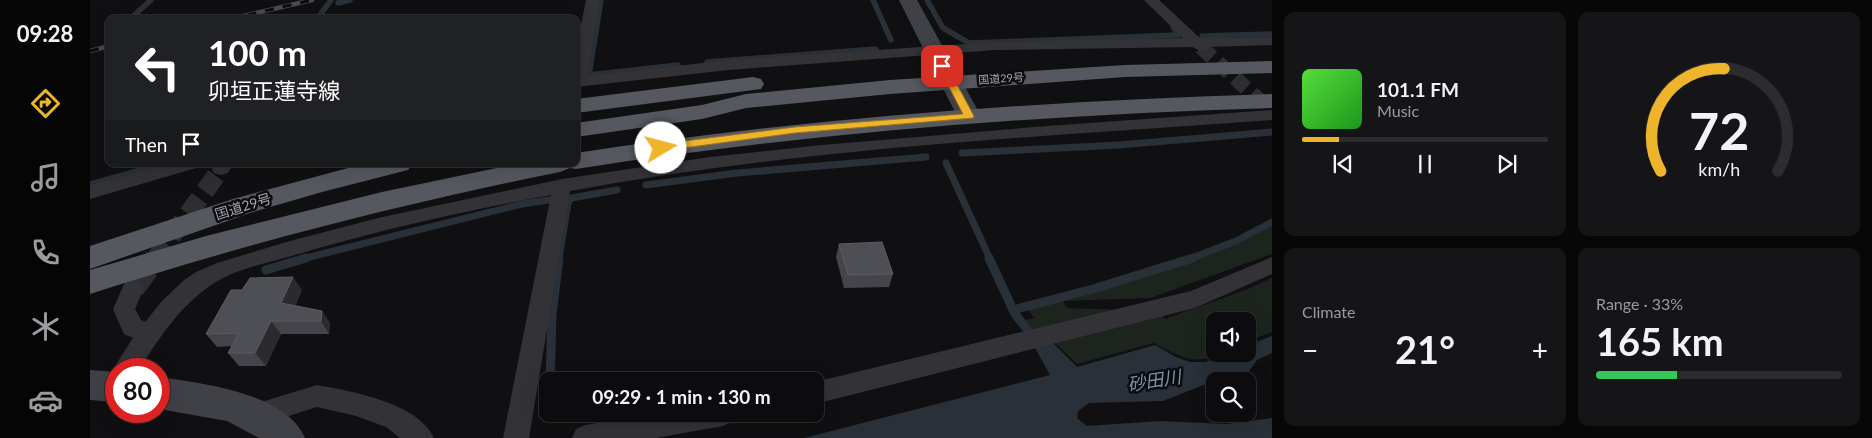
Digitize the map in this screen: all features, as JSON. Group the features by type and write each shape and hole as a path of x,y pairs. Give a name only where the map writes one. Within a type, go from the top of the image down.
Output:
{"highway":[{"path":"580,106 746,85 942,66 1193,49 1272,56"},
{"name":"国道29号","path":"702,112 746,101 998,78 1125,71 1272,67"},
{"name":"国道29号","path":"580,129 702,112 989,96 1271,105"},
{"path":"580,160 795,130 912,119 1229,102 1271,105"},
{"path":"90,246 233,193 314,167"},
{"name":"国道29号","path":"90,258 136,240 232,210 317,184 387,167"},
{"path":"90,282 208,245 398,196 561,175"}],"main road":[{"path":"908,0 969,116"},
{"path":"170,395 234,406 254,414 288,438"}],"street":[{"path":"580,67 594,0"},
{"path":"1151,0 1193,49"},
{"path":"580,81 729,65 842,59 995,46 1193,49 1272,41"},
{"path":"131,358 188,289 206,276 229,266 561,175 752,158 1271,105"},
{"path":"90,192 179,167"},
{"path":"516,438 561,175"},
{"path":"824,391 1195,299 1272,265"},
{"path":"133,288 124,309 132,327 150,335"},
{"path":"254,414 317,396 356,404 395,418 421,438"},
{"path":"585,438 677,422"}],"shaded area":[{"path":"1272,223 1272,254 1150,298 1063,301 1067,308 1129,310 1031,333 1021,321 1034,318 1028,309 1115,286 1220,250"},
{"path":"1272,278 1272,332 1256,338 1256,312 1206,312 1206,359 1180,356 1154,343 1077,364 1054,342 1161,314 1165,319 1248,289"}],"water":[{"path":"1272,336 1272,353 1256,361 1256,342"},
{"name":"砂田川","path":"1052,342 1077,367 1155,345 1176,357 1190,362 1256,362 1248,372 1206,372 1206,384 1163,401 1089,403 1078,411 1077,418 1087,426 1160,421 1227,424 1256,422 1256,420 1272,418 1272,438 804,438 1050,375 1034,346"}],"building":[{"path":"882,242 893,274 848,275 839,244"},
{"path":"293,277 281,303 322,311 321,321 271,321 255,353 228,353 239,333 206,334 231,290 242,290 250,278"}],"waterway":[{"path":"134,15 151,0"},
{"path":"320,15 331,0"},
{"path":"338,3 350,0"},
{"path":"601,0 589,75 678,65"},
{"path":"873,0 891,40"},
{"path":"927,0 943,28 969,43 1179,35 1173,27"},
{"path":"1202,36 1272,34"},
{"path":"707,62 876,49"},
{"path":"962,153 1119,145 1272,132"},
{"path":"646,185 737,173 926,157"},
{"path":"946,163 990,259"},
{"path":"90,185 153,167"},
{"path":"559,259 568,203 571,198 617,190"},
{"path":"306,258 522,204 549,200"},
{"path":"1189,259 1236,241 1272,222"},
{"path":"266,270 306,258"},
{"path":"302,259 306,258"},
{"path":"550,372 552,315 559,258"},
{"path":"989,258 1013,310"},
{"path":"1013,310 1093,289 1193,258"},
{"path":"1013,310 1033,337"}],"tunnel":[{"path":"1201,47 1269,109"},
{"path":"155,259 221,169"},
{"path":"133,288 155,258"}],"railway":[{"path":"247,15 312,0"},
{"path":"90,51 105,47"}],"route":[{"path":"661,148 795,130 912,119 969,116 942,66"}]}
